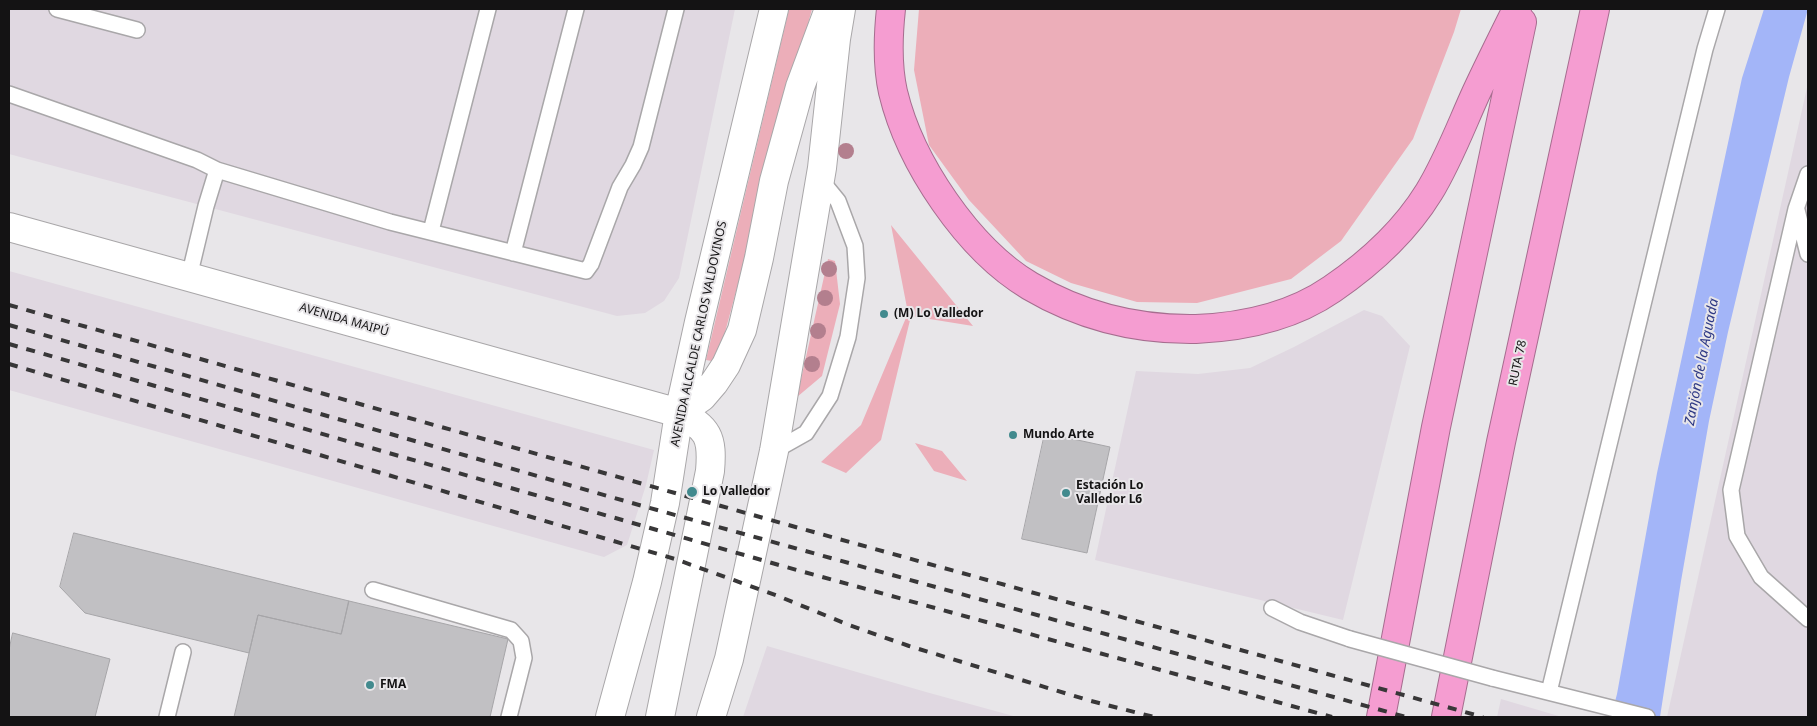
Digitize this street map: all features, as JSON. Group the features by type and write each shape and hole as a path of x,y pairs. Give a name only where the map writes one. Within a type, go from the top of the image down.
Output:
{"highway":[{"path":"891,9 888,34 890,66 893,92 903,124 932,183 966,231 990,255 1028,285 1055,300 1084,312 1113,320 1146,326 1189,329 1219,328 1277,316 1304,305 1330,291 1375,256 1413,214 1437,178 1517,9"},
{"path":"1381,717 1436,427 1524,9"},
{"name":"RUTA 78","path":"1446,717 1503,433 1595,9"}],"main road":[{"name":"AVENIDA ALCALDE CARLOS VALDOVINOS","path":"610,717 657,538 665,503 679,413 706,290 774,9"},
{"path":"679,413 702,397 714,383 726,365 742,330 759,258 774,181 800,87 829,9"},
{"path":"710,717 729,659 774,451 820,178 841,9"},
{"name":"AVENIDA MAIPÚ","path":"9,227 679,413 696,422 704,430 710,446 711,460 708,484 660,717"}],"lane":[{"path":"57,9 137,30"},
{"path":"431,231 488,9"},
{"path":"513,253 576,9"},
{"path":"9,94 197,160 217,170 390,222 586,271 591,264 620,187 641,147 676,9"},
{"path":"1549,692 1704,49 1717,9"},
{"path":"189,278 206,206 217,170"},
{"path":"1808,174 1796,208 1730,490 1737,536 1756,569 1761,577 1808,618"},
{"path":"774,451 806,433 830,396 848,337 857,278 856,246 838,201 820,178"},
{"path":"1796,208 1808,254"},
{"path":"373,590 511,630 521,641 524,658 509,717"},
{"path":"1272,608 1300,622 1350,639 1492,678 1647,717"},
{"path":"167,717 183,652"}],"shaded area":[{"path":"9,9 735,9 679,278 664,301 645,313 617,316 9,154"},
{"path":"789,9 812,9 717,362 706,360"},
{"path":"919,9 1461,9 1413,139 1341,241 1291,279 1197,303 1137,302 1071,283 1026,261 969,200 929,145 914,70"},
{"path":"1808,83 1808,717 1667,717"},
{"path":"891,225 973,326 911,316 881,440 846,473 821,462 861,425 908,313"},
{"path":"828,259 835,261 840,304 822,376 797,397"},
{"path":"9,271 654,450 646,485 627,545 604,557 9,390"},
{"path":"1364,310 1382,316 1410,346 1343,620 1095,560 1136,371 1198,374 1250,368"},
{"path":"915,443 942,451 967,481 934,471"},
{"path":"767,646 926,692 1017,717 743,717"},
{"path":"1501,699 1562,717 1497,717"}],"water":[{"name":"Zanjón de la Aguada","path":"1764,9 1808,9 1789,77 1728,332 1709,421 1660,717 1611,717 1617,694 1657,473 1742,78"}],"building":[{"name":"Estación Lo Valledor L6","path":"1045,433 1110,447 1087,553 1022,539"},
{"path":"74,533 349,601 341,634 258,615 249,653 85,613 60,587"},
{"name":"FMA","path":"349,601 508,639 490,717 234,717 258,615 341,634"},
{"path":"13,633 110,659 95,717 9,717 9,650"}],"railway":[{"path":"9,305 799,528 1483,717"},
{"path":"9,325 639,505 1406,717"},
{"path":"9,344 786,567 1332,717"},
{"path":"9,364 675,559 909,646 1091,701 1154,717"}],"place":[{"name":"(M) Lo Valledor","path":"884,314"},
{"name":"Mundo Arte","path":"1013,435"},
{"name":"Lo Valledor","path":"692,492"},
{"name":"Estación Lo Valledor L6","path":"1066,493"},
{"name":"FMA","path":"370,685"}]}
